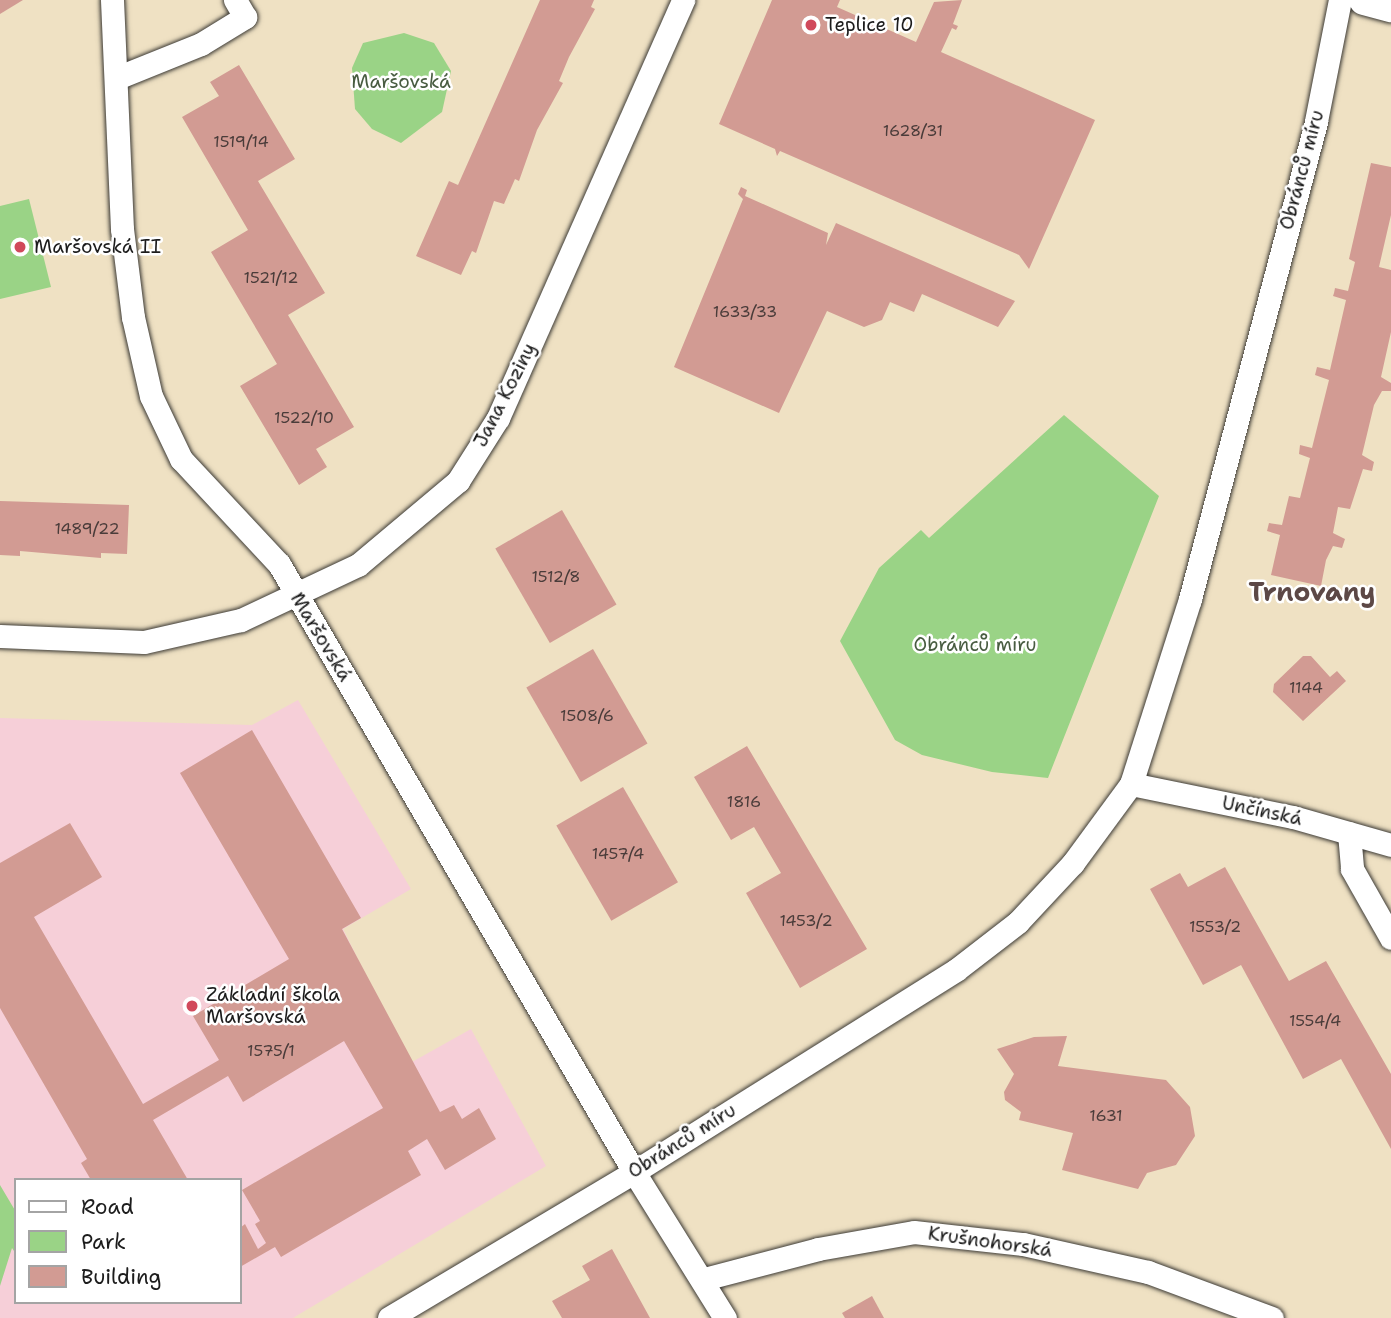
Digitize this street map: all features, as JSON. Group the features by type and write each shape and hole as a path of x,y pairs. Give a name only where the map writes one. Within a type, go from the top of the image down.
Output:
{"street":[{"name":"Maršovská","path":"112,0 119,77 121,229 133,317 151,396 181,459 279,564 634,1172"},
{"path":"119,77 201,44 245,17 235,0"},
{"name":"Jana Koziny","path":"0,636 144,642 208,630 297,597 373,555 458,481 498,418 684,0"},
{"name":"Obránců míru","path":"389,1318 634,1172 956,970 1018,922 1073,863 1130,784 1189,599 1316,121 1340,0"},
{"path":"1364,0 1391,7"},
{"name":"Unčínská","path":"1130,784 1349,832 1391,845"},
{"path":"1349,832 1352,869 1391,938"},
{"path":"634,1172 704,1279 725,1318"},
{"name":"Krušnohorská","path":"704,1279 803,1253 914,1232 1023,1244 1148,1272 1272,1318"}],"shaded area":[{"name":"Základní škola Maršovská","path":"298,700 411,889 343,929 386,1016 412,1062 471,1029 546,1166 293,1318 0,1318 0,718 252,725"}],"green space":[{"name":"Maršovská","path":"404,33 434,43 451,71 442,112 401,143 372,129 355,109 352,68 363,43"},
{"name":"Maršovská II","path":"29,199 51,287 0,299 0,206"},
{"name":"Obránců míru","path":"1064,415 1159,496 1048,778 992,772 922,755 895,740 840,641 879,568 921,530 929,538"},
{"path":"0,1185 14,1209 14,1251 12,1248 0,1286"}],"building":[{"path":"0,0 23,0 0,14"},
{"path":"540,0 594,0 591,7 595,9 569,57 559,81 563,83 537,130 519,181 515,179 504,204 494,201 476,253 472,251 461,275 416,256 449,181 458,185"},
{"path":"772,0 840,0 837,7 916,42 934,2 962,0 953,24 958,26 956,30 952,28 941,52 1095,120 1029,269 1019,255 780,151 777,156 775,149 719,124"},
{"path":"239,65 295,159 258,181 325,293 288,315 354,427 316,449 327,467 299,485 240,386 277,364 211,252 248,230 182,117 219,96 210,82"},
{"path":"1371,163 1391,167 1391,215 1379,267 1391,270 1391,332 1381,377 1391,383 1391,391 1382,391 1374,405 1362,455 1374,462 1372,471 1363,469 1350,509 1338,507 1333,533 1345,539 1342,548 1333,546 1326,560 1321,586 1271,575 1280,535 1267,531 1269,523 1282,525 1289,496 1300,498 1310,458 1299,454 1300,445 1312,448 1329,380 1315,375 1317,367 1330,370 1346,300 1333,296 1335,288 1348,291 1355,262 1349,259"},
{"path":"741,187 747,190 745,196 828,233 826,245 836,223 1015,301 998,327 922,294 914,312 890,302 882,320 864,327 827,311 779,413 674,367 743,199 738,194"},
{"path":"0,501 129,505 127,554 101,553 101,558 20,551 20,556 0,555"},
{"path":"562,510 616,604 550,643 495,548"},
{"path":"593,649 648,743 581,782 526,688"},
{"path":"1303,656 1311,656 1330,677 1337,671 1346,681 1303,721 1273,692 1274,684"},
{"path":"252,730 361,918 342,929 440,1112 454,1105 462,1119 479,1108 496,1139 445,1170 427,1139 408,1151 421,1175 281,1257 275,1247 242,1266 242,1226 245,1224 258,1249 266,1243 255,1224 260,1221 242,1190 383,1108 344,1041 243,1102 228,1076 153,1120 187,1178 90,1178 81,1163 87,1159 0,1008 0,863 70,823 102,877 34,917 143,1104 219,1060 193,1016 289,959 180,773"},
{"path":"747,746 867,949 800,988 746,893 781,873 754,827 731,840 694,777"},
{"path":"623,787 678,882 611,921 556,826"},
{"path":"1225,867 1289,981 1326,961 1391,1074 1391,1149 1341,1059 1303,1079 1241,965 1203,985 1150,889 1180,873 1188,887"},
{"path":"1067,1036 1058,1066 1166,1080 1190,1107 1195,1136 1176,1165 1147,1173 1138,1189 1062,1170 1073,1133 1019,1120 1021,1112 1005,1100 1004,1092 1014,1074 997,1049 1034,1037"},
{"path":"612,1249 650,1318 562,1318 552,1301 590,1280 582,1266"},
{"path":"872,1296 884,1318 845,1318 842,1313"}],"place":[{"name":"Teplice 10","path":"811,25"},
{"name":"Maršovská II","path":"20,247"},
{"name":"Základní škola Maršovská","path":"192,1006"}],"district":[{"name":"Trnovany","path":"1312,592"}]}
